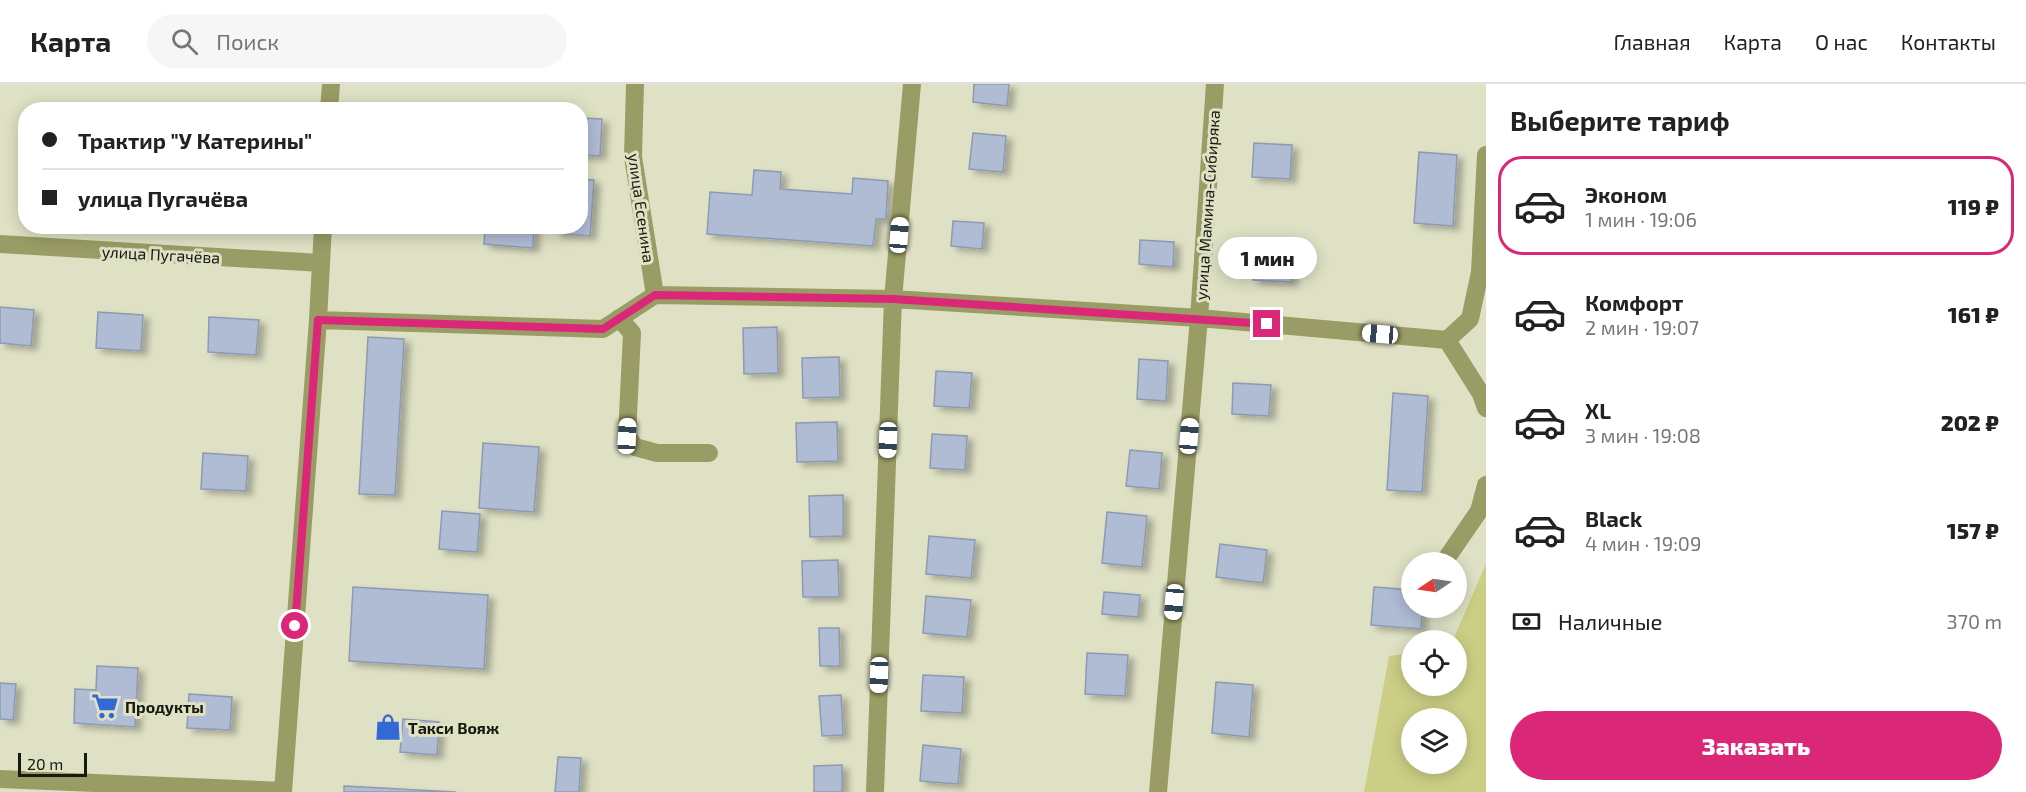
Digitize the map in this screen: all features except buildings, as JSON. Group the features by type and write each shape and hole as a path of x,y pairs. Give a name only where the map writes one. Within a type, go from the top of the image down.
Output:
{"street":[{"path":"330,102 331,84"},
{"name":"улица Есенина","path":"635,84 633,157 655,295"},
{"path":"875,792 893,299 912,84"},
{"name":"улица Мамина-Сибиряка","path":"1158,792 1199,318 1215,84"},
{"path":"318,320 603,329 655,295 893,299 1199,318 1447,340 1470,319 1480,272 1486,156"},
{"path":"0,779 283,792 323,234"},
{"name":"улица Пугачёва","path":"0,244 321,263"},
{"path":"619,318 632,333 627,436 634,447 657,453 709,453"},
{"path":"1447,340 1481,394 1486,408"},
{"path":"1451,552 1479,511 1486,485"}],"green space":[{"path":"1486,564 1486,792 1364,792 1389,656 1401,654 1401,696 1467,696 1467,630 1457,630 1463,618 1467,618 1467,608"}],"place":[{"name":"Продукты","path":"105,706"},
{"name":"Такси Вояж","path":"388,727"}],"route":[{"path":"295,626 318,320 603,329 655,295 893,299 1267,324"}]}
